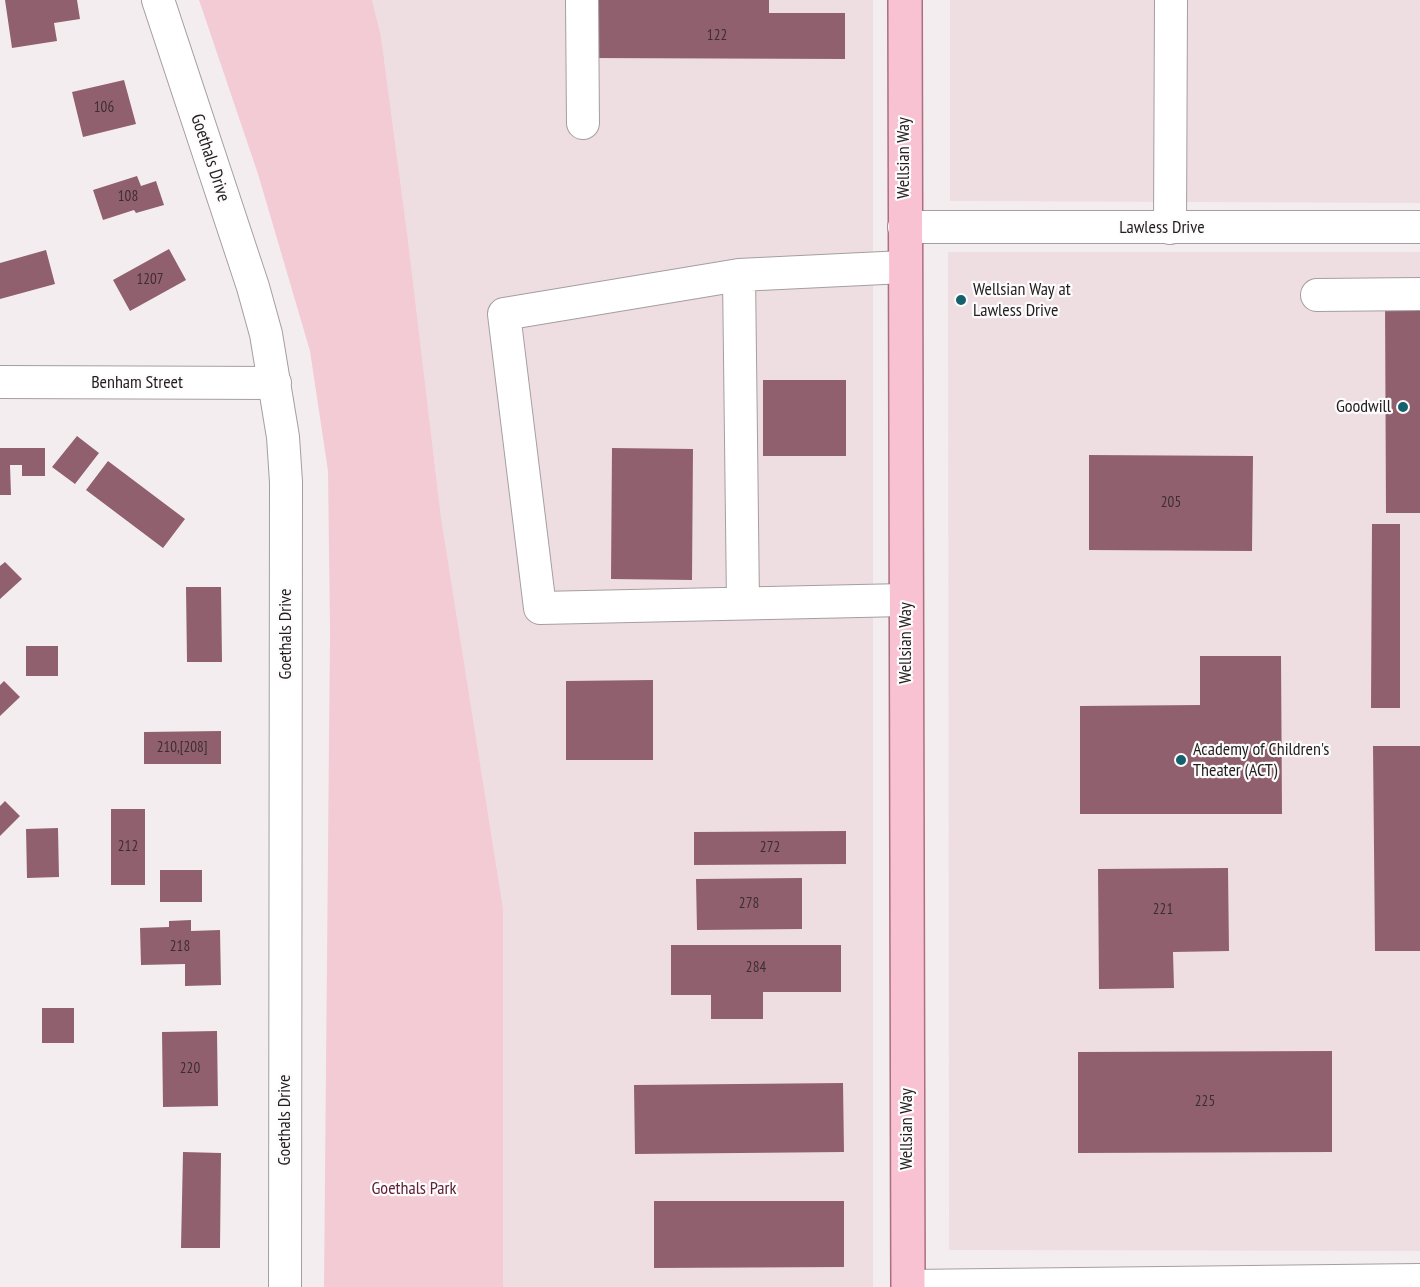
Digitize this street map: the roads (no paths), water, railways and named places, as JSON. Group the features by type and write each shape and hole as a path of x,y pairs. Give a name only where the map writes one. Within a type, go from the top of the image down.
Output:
{"main road":[{"name":"Wellsian Way","path":"905,0 908,1286"}],"street":[{"name":"Goethals Drive","path":"158,0 253,286 266,334 283,436 286,482 285,1287"},
{"path":"582,0 583,123"},
{"path":"1170,228 1172,0"},
{"name":"Lawless Drive","path":"904,227 1420,227"},
{"path":"904,267 739,276 504,314 540,608 905,600"},
{"path":"739,276 743,603"},
{"path":"1317,295 1420,294"},
{"name":"Benham Street","path":"0,382 275,383"},
{"path":"908,1286 1412,1282"}],"place":[{"name":"Wellsian Way at Lawless Drive","path":"961,300"},
{"name":"Goodwill","path":"1403,407"},
{"name":"Academy of Children's Theater (ACT)","path":"1181,760"}],"park label":[{"name":"Goethals Park","path":"414,1189"}]}
